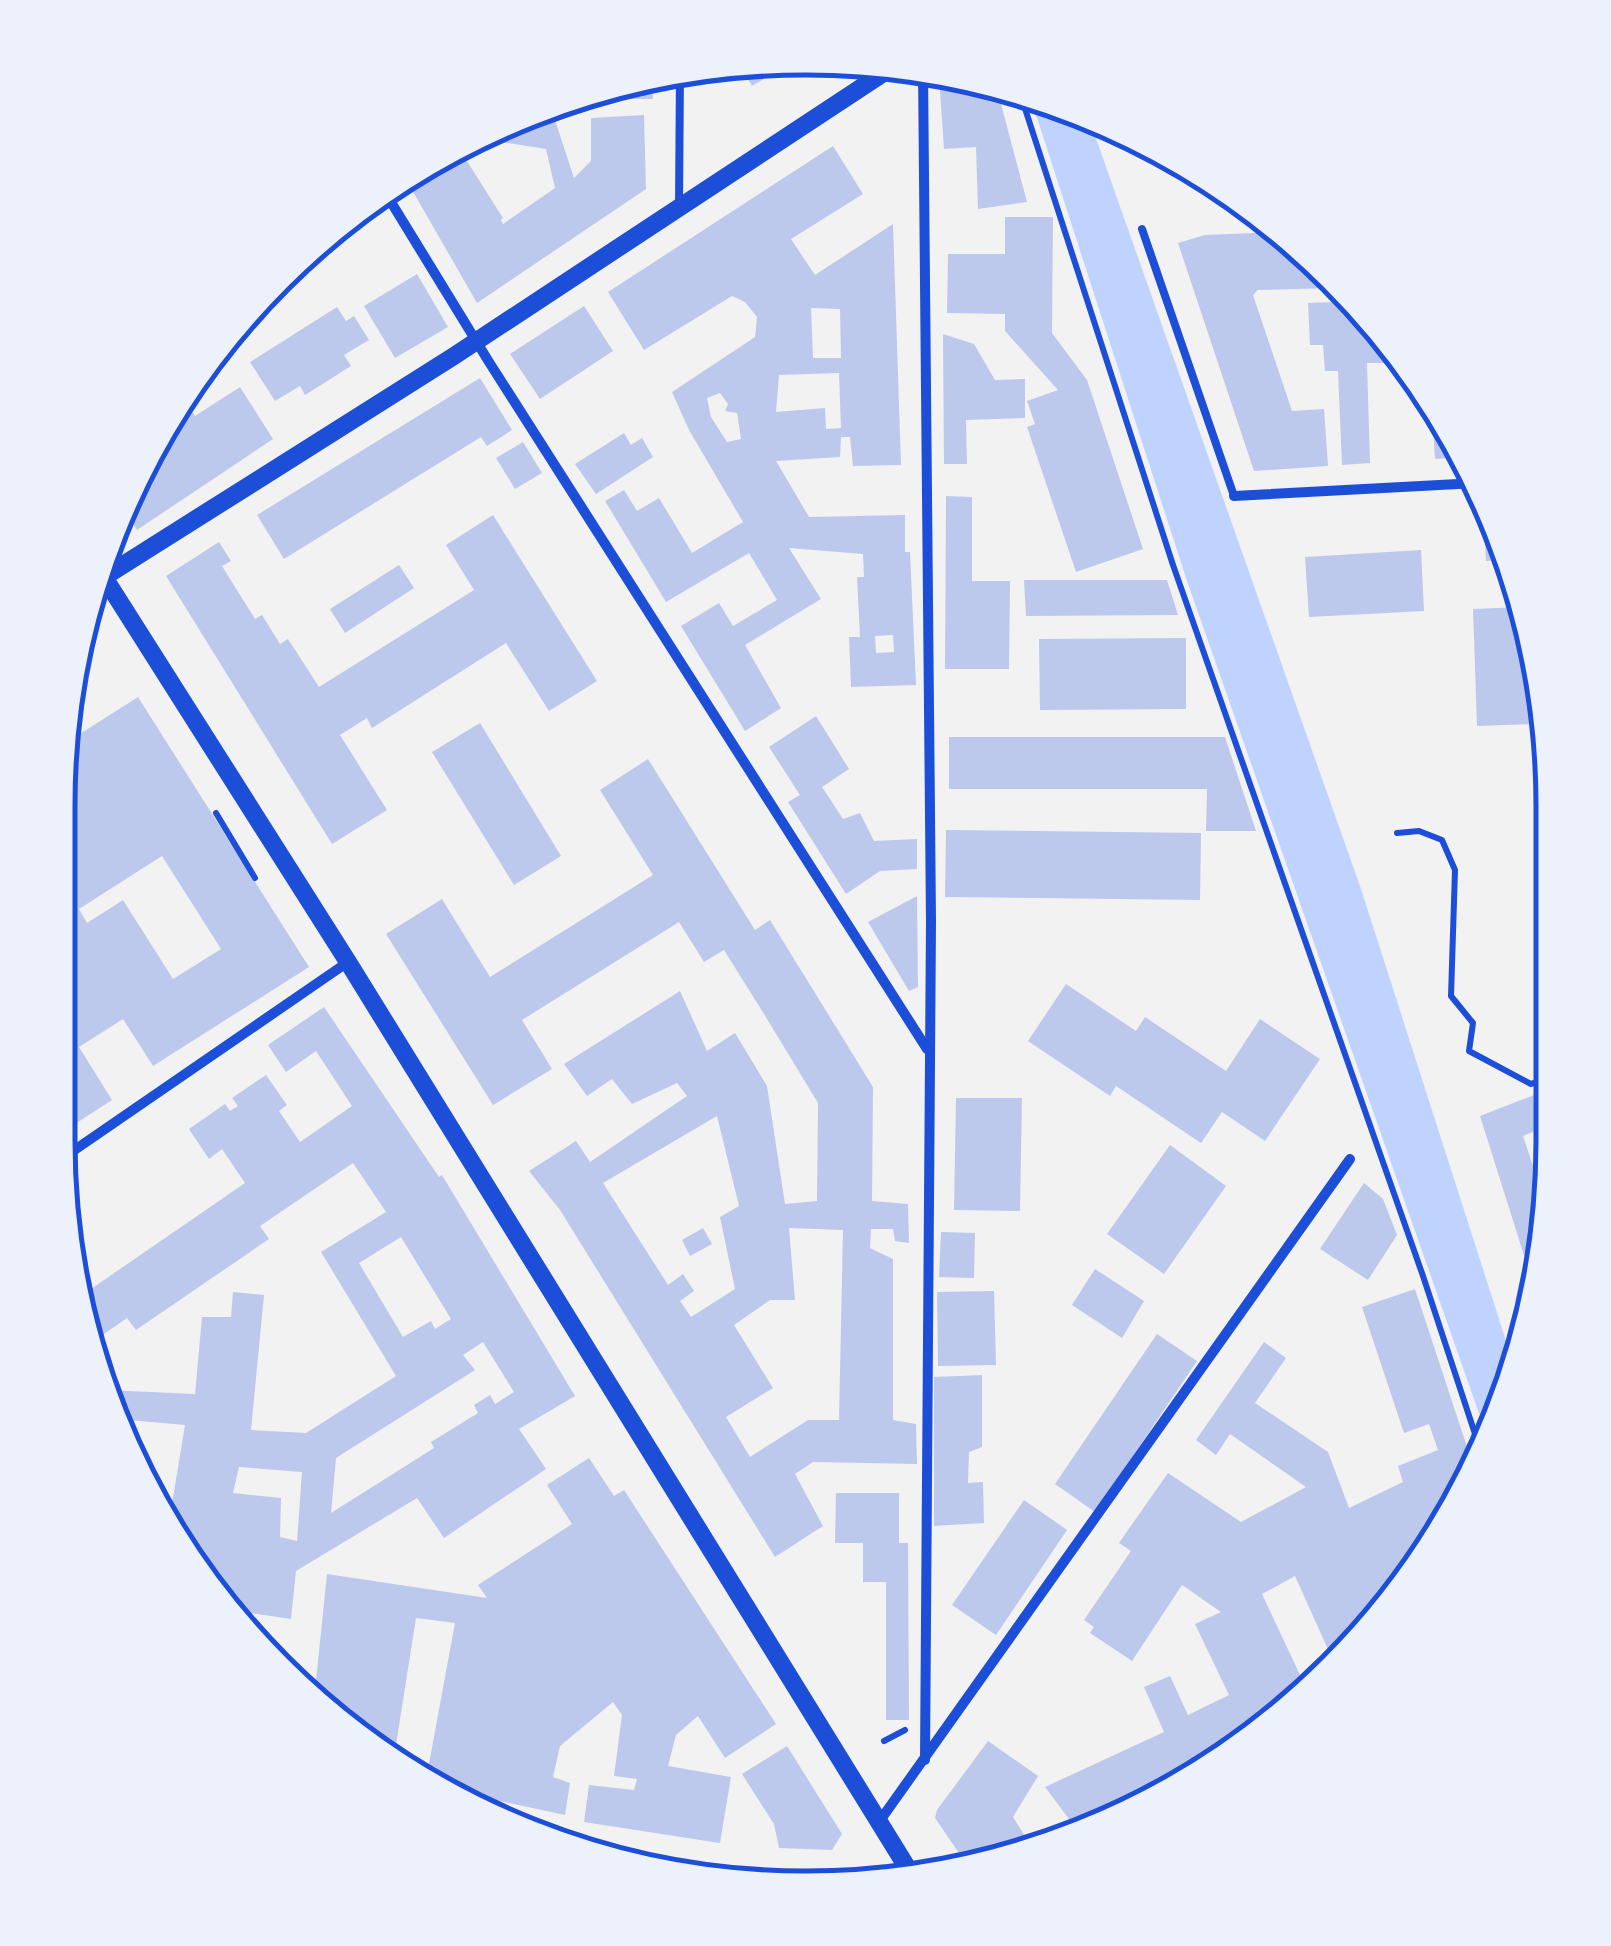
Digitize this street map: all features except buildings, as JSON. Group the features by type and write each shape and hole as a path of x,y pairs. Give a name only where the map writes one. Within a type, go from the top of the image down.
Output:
{"street":[{"path":"115,569 477,341 874,79"},
{"path":"923,85 931,920 926,1760"},
{"path":"392,204 928,1050"},
{"path":"1234,496 1462,484"},
{"path":"109,588 348,962 903,1865"},
{"path":"75,1149 348,962"},
{"path":"879,1822 1350,1158"}],"lane":[{"path":"679,206 680,86"},
{"path":"1142,229 1234,496"}],"path":[{"path":"1025,109 1173,565 1475,1431"},
{"path":"216,813 255,878"},
{"path":"1397,833 1419,831 1442,840 1455,870 1451,996 1473,1023 1469,1050 1531,1084 1536,1082"}],"water":[{"path":"1035,113 1095,135 1361,889 1507,1343 1481,1418 1186,578"}]}
